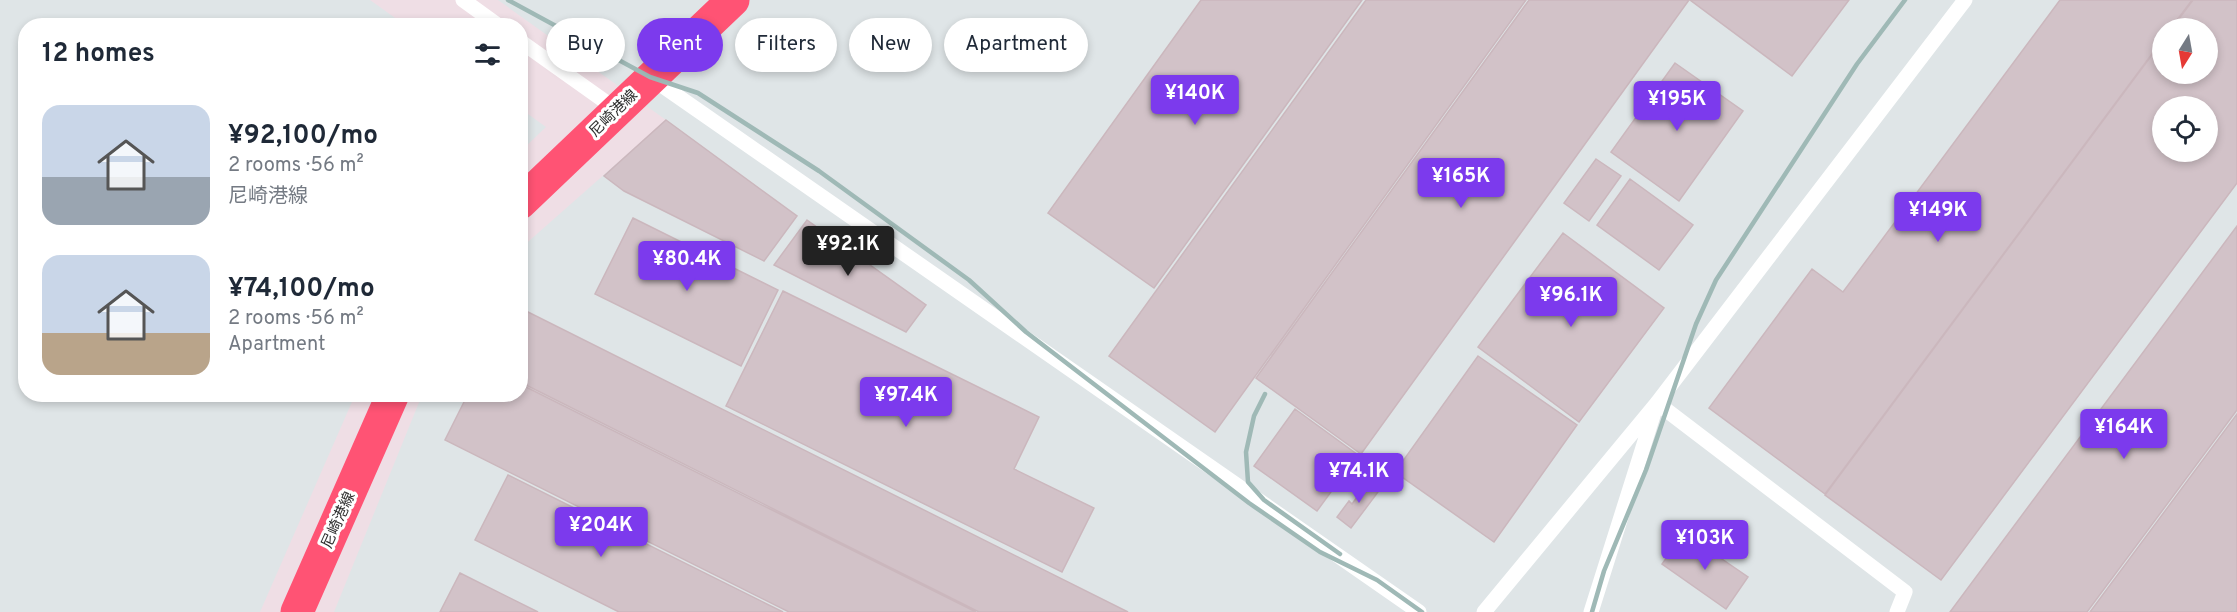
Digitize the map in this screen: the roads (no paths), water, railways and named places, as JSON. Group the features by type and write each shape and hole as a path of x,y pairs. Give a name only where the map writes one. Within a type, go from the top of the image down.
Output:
{"main road":[{"name":"尼崎港線","path":"528,195 733,0"},
{"name":"尼崎港線","path":"297,612 389,402"}],"lane":[{"path":"463,0 488,18"},
{"path":"1484,612 1657,403 1965,0"},
{"path":"528,47 617,110"},
{"path":"650,77 1419,612"},
{"path":"1591,612 1657,403"},
{"path":"1657,403 1905,591 1897,612"}],"railway":[{"path":"508,0 650,77 698,93 819,171 969,280 1026,332 1249,503 1320,552 1377,580 1422,612"},
{"path":"1592,612 1604,571 1646,470 1696,324 1716,280 1857,64 1905,0"},
{"path":"1265,394 1254,416 1246,452 1248,482 1264,500 1340,554"}]}
